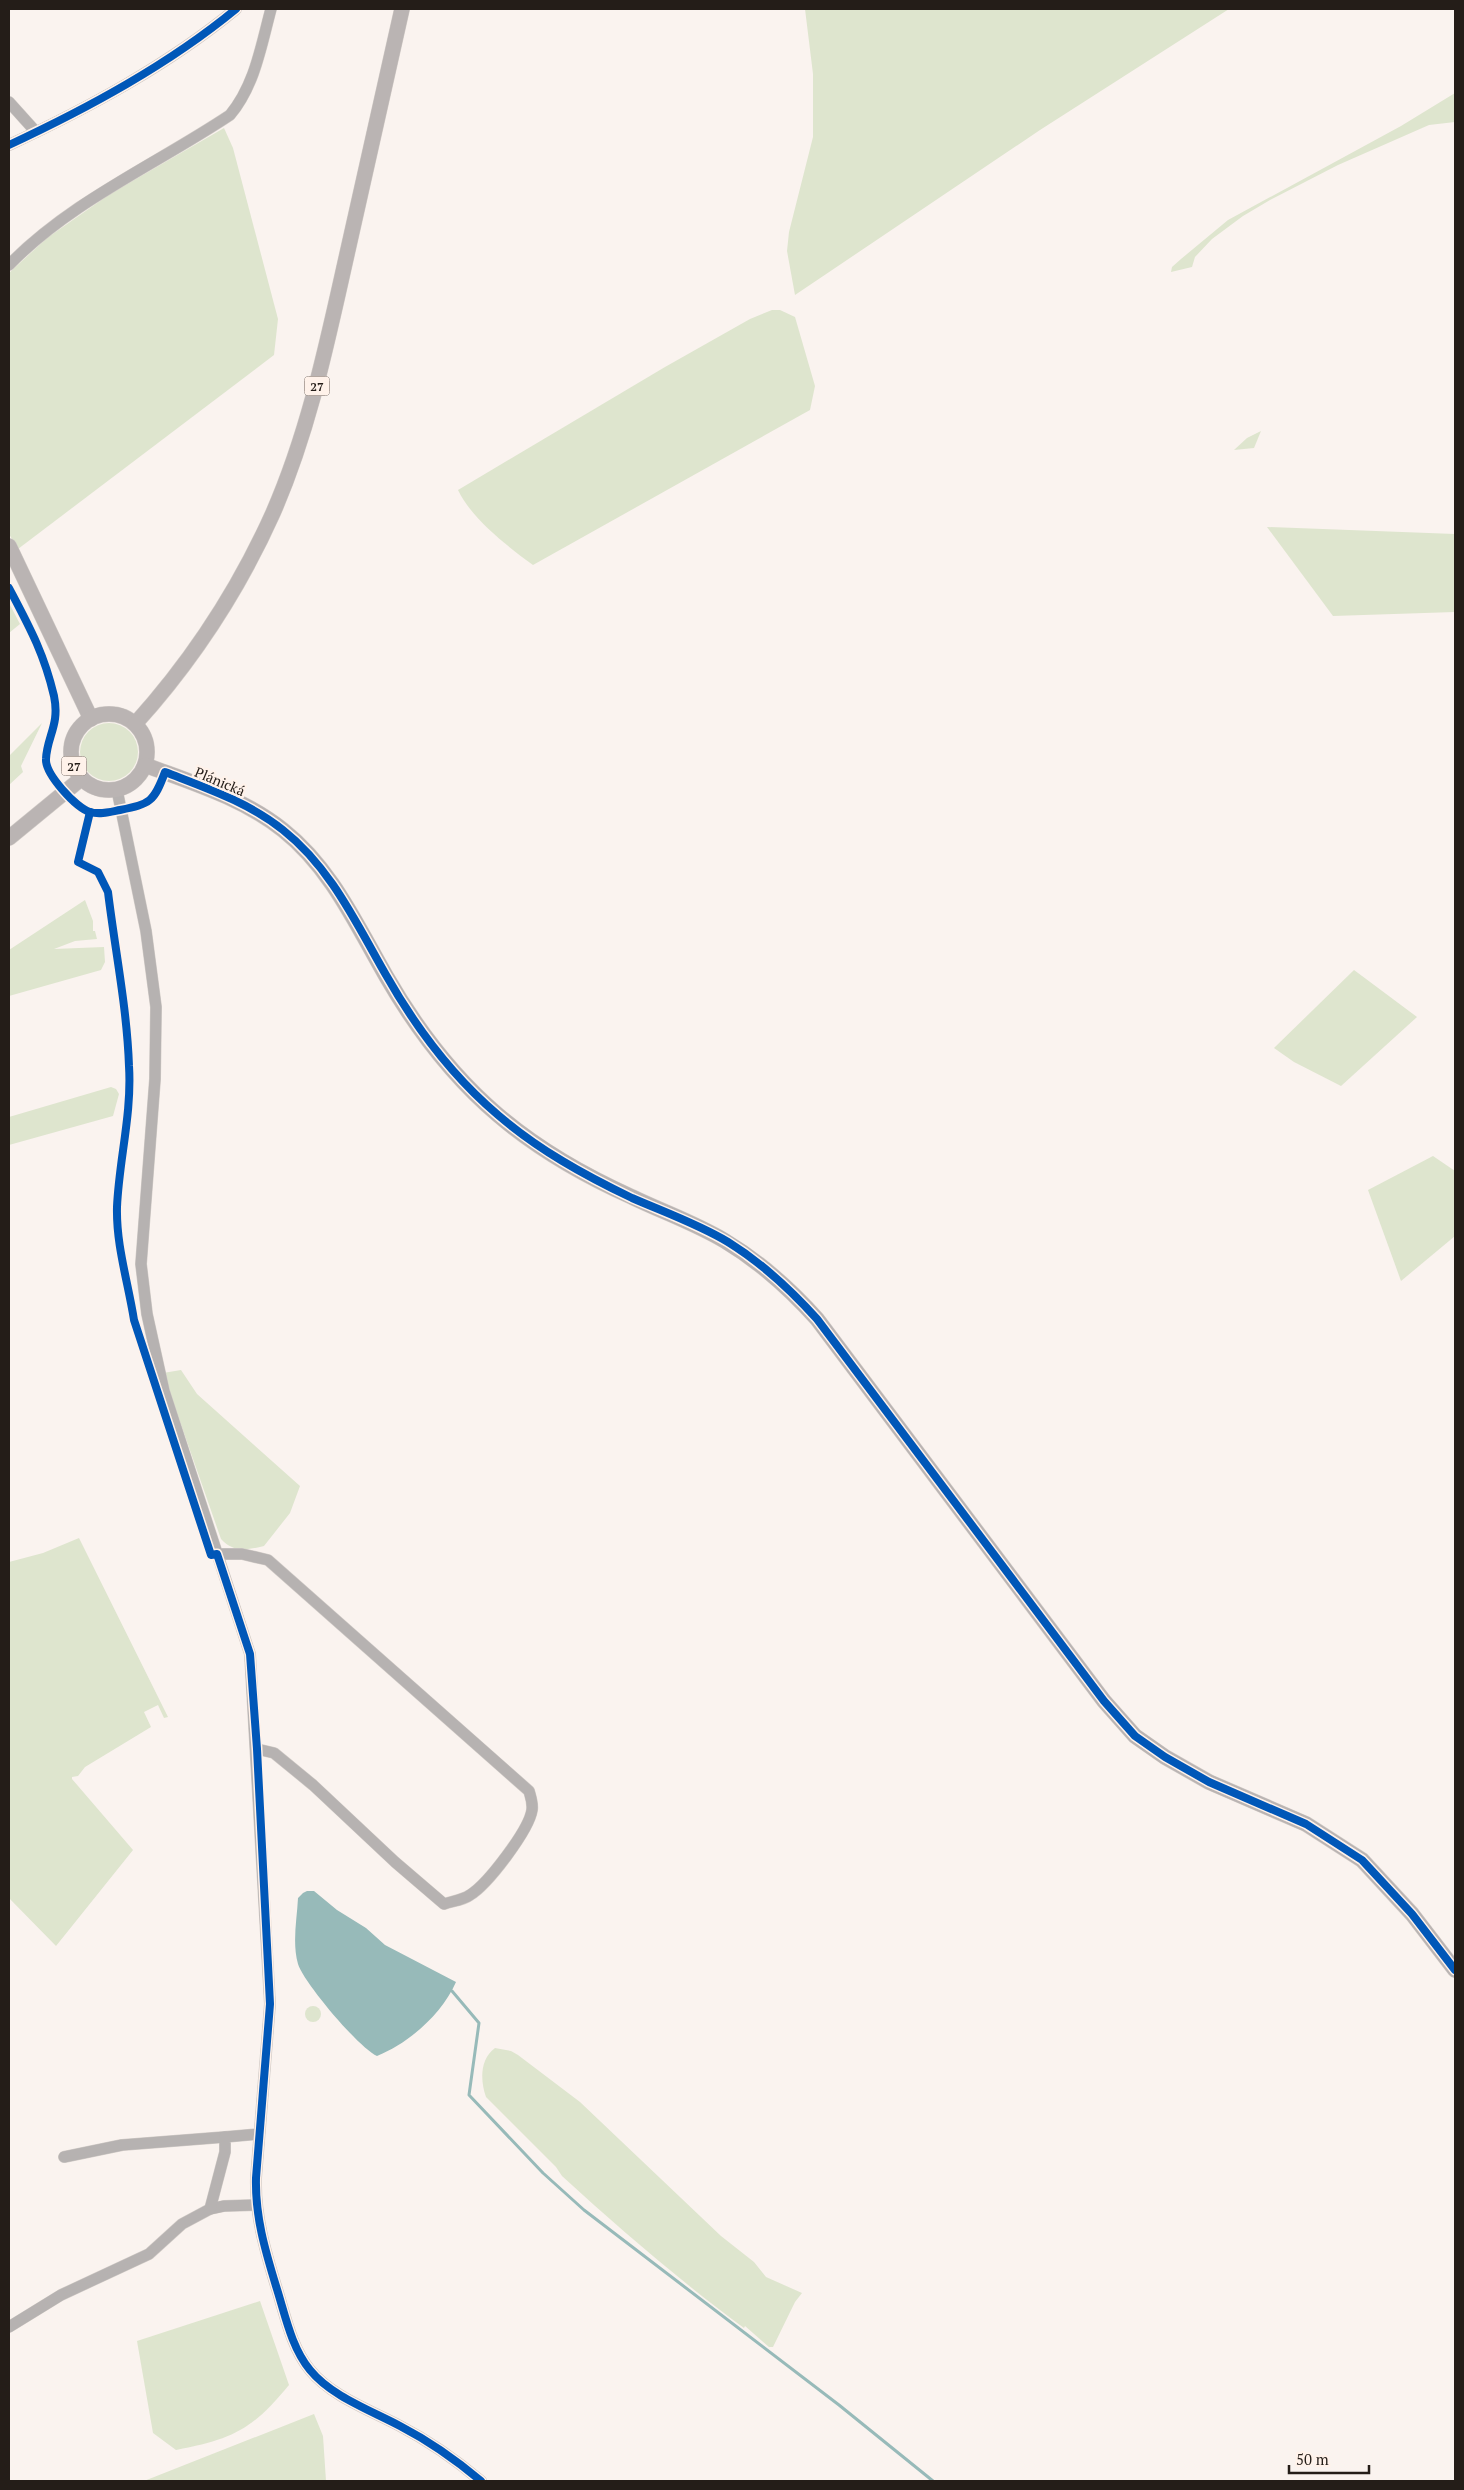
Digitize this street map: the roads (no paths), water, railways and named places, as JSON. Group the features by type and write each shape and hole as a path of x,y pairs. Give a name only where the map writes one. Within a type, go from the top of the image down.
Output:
{"main road":[{"name":"27","path":"135,724 181,669 222,610 259,543 292,466 322,368 402,9"},
{"path":"9,546 91,719 102,715 114,714 125,718 135,724 146,742 148,754 145,765 136,780 117,790"},
{"name":"27","path":"91,719 79,730 72,745 72,761 82,778 98,789 117,790"},
{"name":"Plánická","path":"145,765 223,795 264,816 296,841 324,872 349,910 417,1026 442,1059 480,1099 524,1136 572,1168 726,1241 773,1274 805,1306 861,1377 1104,1701 1135,1736 1165,1758 1202,1778 1306,1824 1362,1860 1412,1914 1455,1970"},
{"name":"27","path":"9,838 82,778"}],"street":[{"path":"9,145 74,113 188,46 236,9"},
{"path":"9,265 40,236 70,215 230,115 242,101 250,86 271,9"},
{"path":"9,102 36,132"},
{"path":"117,790 147,938 156,1007 156,1079 144,1198 141,1264 147,1314 164,1391 250,1654 257,1750 270,2004 259,2134 256,2205 262,2238 298,2353 309,2369 328,2387 431,2444 481,2481"},
{"path":"217,1554 242,1554 268,1560 529,1791 532,1800 532,1812 507,1857 490,1877 470,1896 444,1904 395,1862 314,1785 274,1753 257,1750"},
{"path":"64,2157 122,2145 259,2134"},
{"path":"210,2209 225,2152 224,2137"},
{"path":"9,2326 60,2295 149,2254 182,2224 210,2209 224,2206 256,2205"}],"water":[{"path":"307,1891 314,1891 337,1910 366,1928 385,1945 456,1982 442,2005 423,2026 401,2043 377,2056 358,2041 333,2014 310,1985 298,1964 295,1948 295,1931 298,1898"}],"waterway":[{"path":"452,1991 479,2023 469,2095 543,2173 584,2210 839,2405 933,2481"}]}
